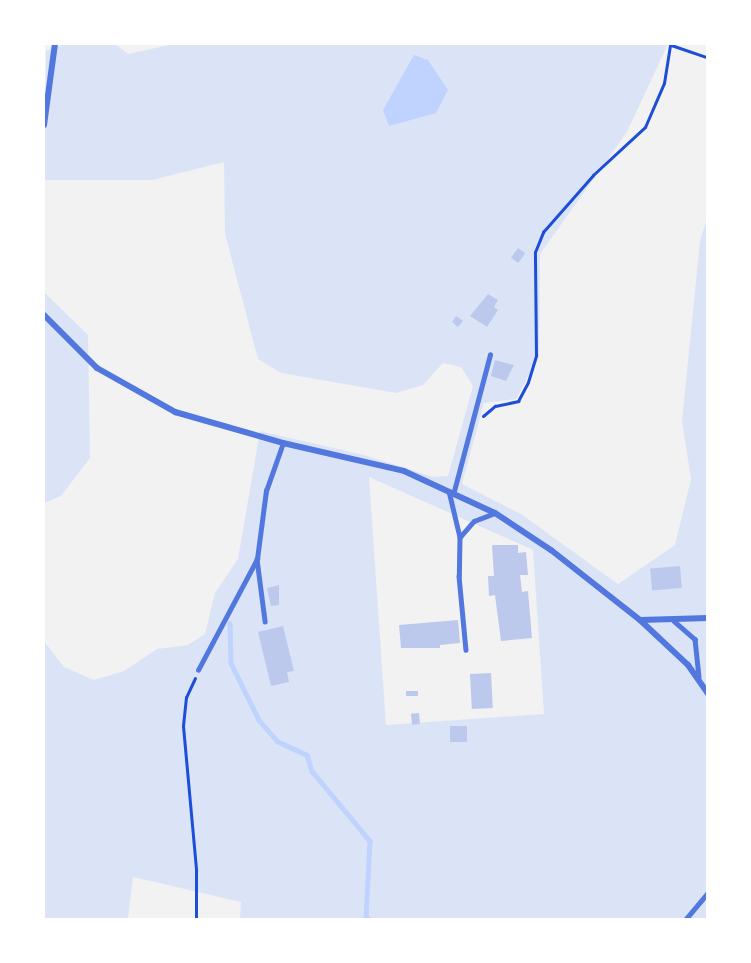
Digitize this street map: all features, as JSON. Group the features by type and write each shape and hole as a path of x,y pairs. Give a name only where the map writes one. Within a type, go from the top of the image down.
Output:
{"street":[{"path":"44,125 55,44"},
{"path":"44,315 83,357 133,392 175,412 283,443 404,471 451,489 495,513 551,550 640,620 699,677 708,694"},
{"path":"640,620 674,621 708,618"}],"lane":[{"path":"466,650 459,576 459,537 451,489 490,355"},
{"path":"265,621 257,559 266,491 283,443"},
{"path":"459,537 474,521 495,513"},
{"path":"198,670 257,559"},
{"path":"674,621 696,639 699,677"},
{"path":"685,920 708,893"}],"path":[{"path":"471,421 495,406 518,401 528,382 536,355 535,252 543,232 593,175 645,127 656,105 671,44 708,58"},
{"path":"196,920 196,870 183,726 186,697 198,670"}],"shaded area":[{"path":"64,44 115,44 128,54 174,44 668,44 627,132 540,254 539,356 516,399 484,403 462,484 521,514 618,584 675,545 691,479 682,421 700,241 707,218 707,919 240,919 241,902 133,877 128,919 44,919 44,641 64,667 94,680 124,671 157,649 188,645 205,634 215,593 238,559 260,431 364,455 433,477 448,476 473,386 461,367 443,363 423,385 396,393 281,373 258,359 225,234 224,162 152,180 45,180 44,187 46,51","holes":["369,477 533,550 544,714 386,725"]},
{"path":"44,292 88,335 90,458 61,496 44,503"}],"water":[{"path":"414,55 428,60 448,90 436,113 389,126 383,110"}],"building":[{"path":"518,248 525,253 518,263 511,258"},
{"path":"488,294 498,300 494,307 498,310 487,327 470,316"},
{"path":"456,316 463,321 458,327 452,322"},
{"path":"495,360 514,365 506,381 491,376"},
{"path":"492,545 518,545 518,553 526,552 528,575 520,575 522,592 528,591 532,638 501,641 495,595 489,596 488,576 494,576"},
{"path":"680,566 682,588 652,591 650,569"},
{"path":"279,585 279,605 271,606 267,588"},
{"path":"458,620 460,643 440,645 440,648 401,648 399,625"},
{"path":"283,626 294,671 287,672 289,682 271,686 258,632"},
{"path":"491,673 493,708 472,709 470,674"},
{"path":"406,691 418,691 418,696 406,696"},
{"path":"419,713 420,724 412,725 411,714"},
{"path":"450,726 467,726 467,742 450,742"}],"waterway":[{"path":"230,623 231,663 259,720 277,741 307,755 312,771 370,841 366,917 371,920"}]}
